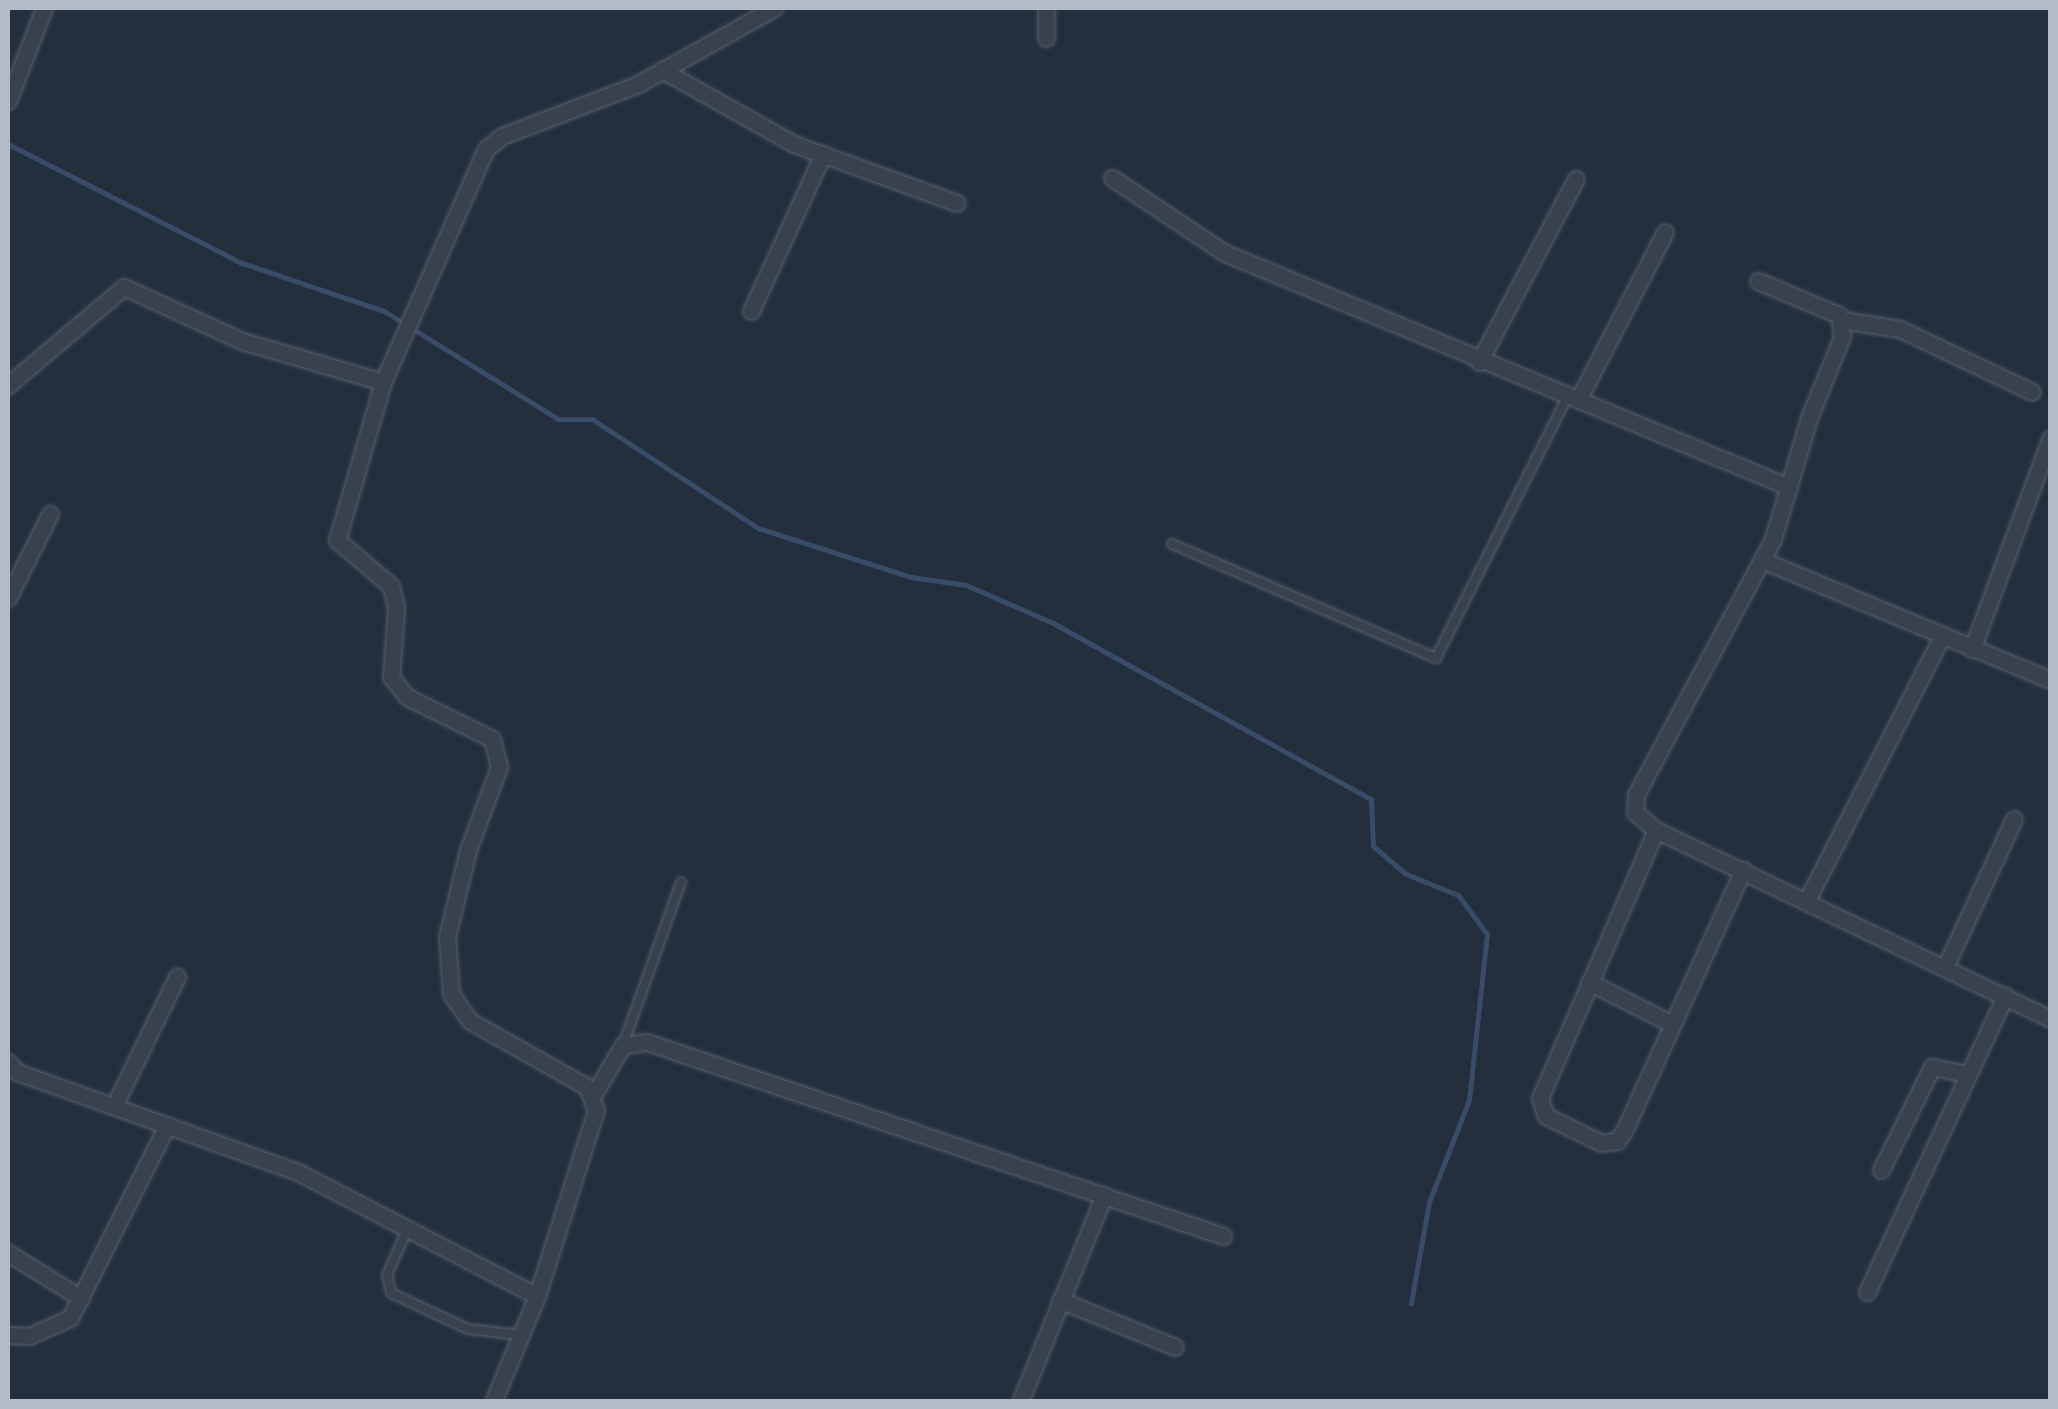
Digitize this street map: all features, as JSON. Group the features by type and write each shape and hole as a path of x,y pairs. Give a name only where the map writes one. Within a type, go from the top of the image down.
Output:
{"street":[{"path":"8,101 44,8"},
{"path":"493,1402 537,1296 596,1121 592,1097 579,1080 470,1021 451,994 447,937 468,850 500,767 492,739 407,697 391,676 387,660 396,608 391,586 338,540 383,382 486,148 662,70 774,8"},
{"path":"1046,8 1046,38"},
{"path":"662,70 726,110 823,154 956,202"},
{"path":"751,311 823,154"},
{"path":"1112,178 1225,253 1789,488"},
{"path":"1479,362 1576,179"},
{"path":"1572,398 1664,232"},
{"path":"1758,280 1842,320 1900,329 2032,392"},
{"path":"8,385 124,287 242,341 383,382"},
{"path":"1842,320 1762,560 1636,794 1635,812 1656,830 1946,965 2050,1019"},
{"path":"1972,649 2050,439"},
{"path":"8,598 50,514"},
{"path":"1762,560 2050,680"},
{"path":"1806,900 1942,636"},
{"path":"1946,965 2014,819"},
{"path":"1656,830 1540,1098 1546,1116 1601,1143 1618,1141 1742,870"},
{"path":"114,1106 177,977"},
{"path":"1589,982 1672,1024"},
{"path":"1868,1292 2005,996"},
{"path":"592,1097 623,1045 647,1042 729,1066 1223,1236"},
{"path":"8,1062 18,1072 298,1172 537,1296"},
{"path":"1881,1170 1932,1067 1968,1074"},
{"path":"8,1334 58,1326 79,1303 167,1125"},
{"path":"1020,1402 1104,1196"},
{"path":"8,1253 79,1303"},
{"path":"1060,1300 1175,1347"}],"lane":[{"path":"1172,544 1436,658 1572,398"},
{"path":"623,1045 681,882"},
{"path":"407,1230 387,1275 391,1292 468,1329 520,1335"}],"waterway":[{"path":"8,144 242,263 384,311 558,419 592,419 758,528 911,577 966,585 1053,623 1371,799 1373,846 1406,874 1458,895 1487,934 1469,1100 1429,1202 1411,1303"}]}
